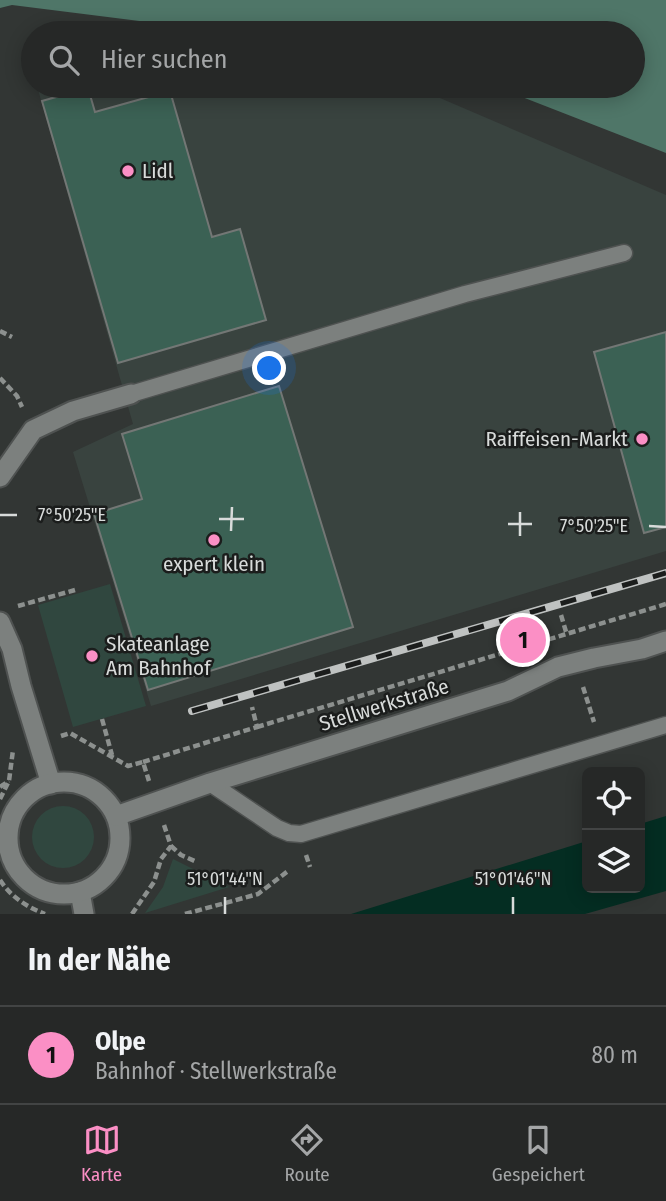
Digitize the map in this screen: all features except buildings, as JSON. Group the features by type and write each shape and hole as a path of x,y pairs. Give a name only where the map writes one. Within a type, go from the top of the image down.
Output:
{"main road":[{"path":"0,477 33,430 73,411 131,394"},
{"path":"6,615 21,686 51,784"},
{"name":"Stellwerkstraße","path":"116,817 210,783 513,690 558,667 642,649 666,641"},
{"path":"67,782 96,792 108,803 116,817 121,835 119,854 110,871 97,885 79,892 62,894 44,891 29,882 17,869 10,853 8,835 12,817 21,802 34,790 51,784 67,782"},
{"path":"79,892 84,914"}],"lane":[{"path":"131,394 465,294 624,253"},
{"path":"210,783 278,828 301,834 666,725"}],"path":[{"path":"0,331 12,337"},
{"path":"0,378 17,396 33,430"},
{"path":"6,615 75,590"},
{"path":"143,762 666,604"},
{"path":"251,708 257,727"},
{"path":"102,719 112,756"},
{"path":"0,799 9,780 13,750"},
{"path":"0,787 9,780"},
{"path":"171,846 181,855 197,862"},
{"path":"185,914 258,894 288,871"},
{"path":"0,880 5,888 28,907 45,914"}],"shaded area":[{"path":"0,0 666,0 666,153 525,98 645,98 645,21 139,21 12,5 0,8"},
{"path":"40,98 440,98 666,195 666,551 151,706 73,452 133,424"},
{"name":"Skateanlage Am Bahnhof","path":"110,584 146,706 73,727 38,605"},
{"path":"63,806 85,815 94,837 85,859 63,868 41,859 32,837 41,815"},
{"path":"666,816 666,891 585,914 351,914 582,843 582,893 645,893 645,822"},
{"path":"173,859 229,887 145,913 163,887"}],"railway":[{"path":"192,711 666,573"}],"place":[{"name":"Lidl","path":"128,171"},
{"name":"Raiffeisen-Markt","path":"642,439"},
{"name":"expert klein","path":"214,540"},
{"name":"Olpe","path":"523,640"},
{"name":"Skateanlage Am Bahnhof","path":"92,656"}]}
